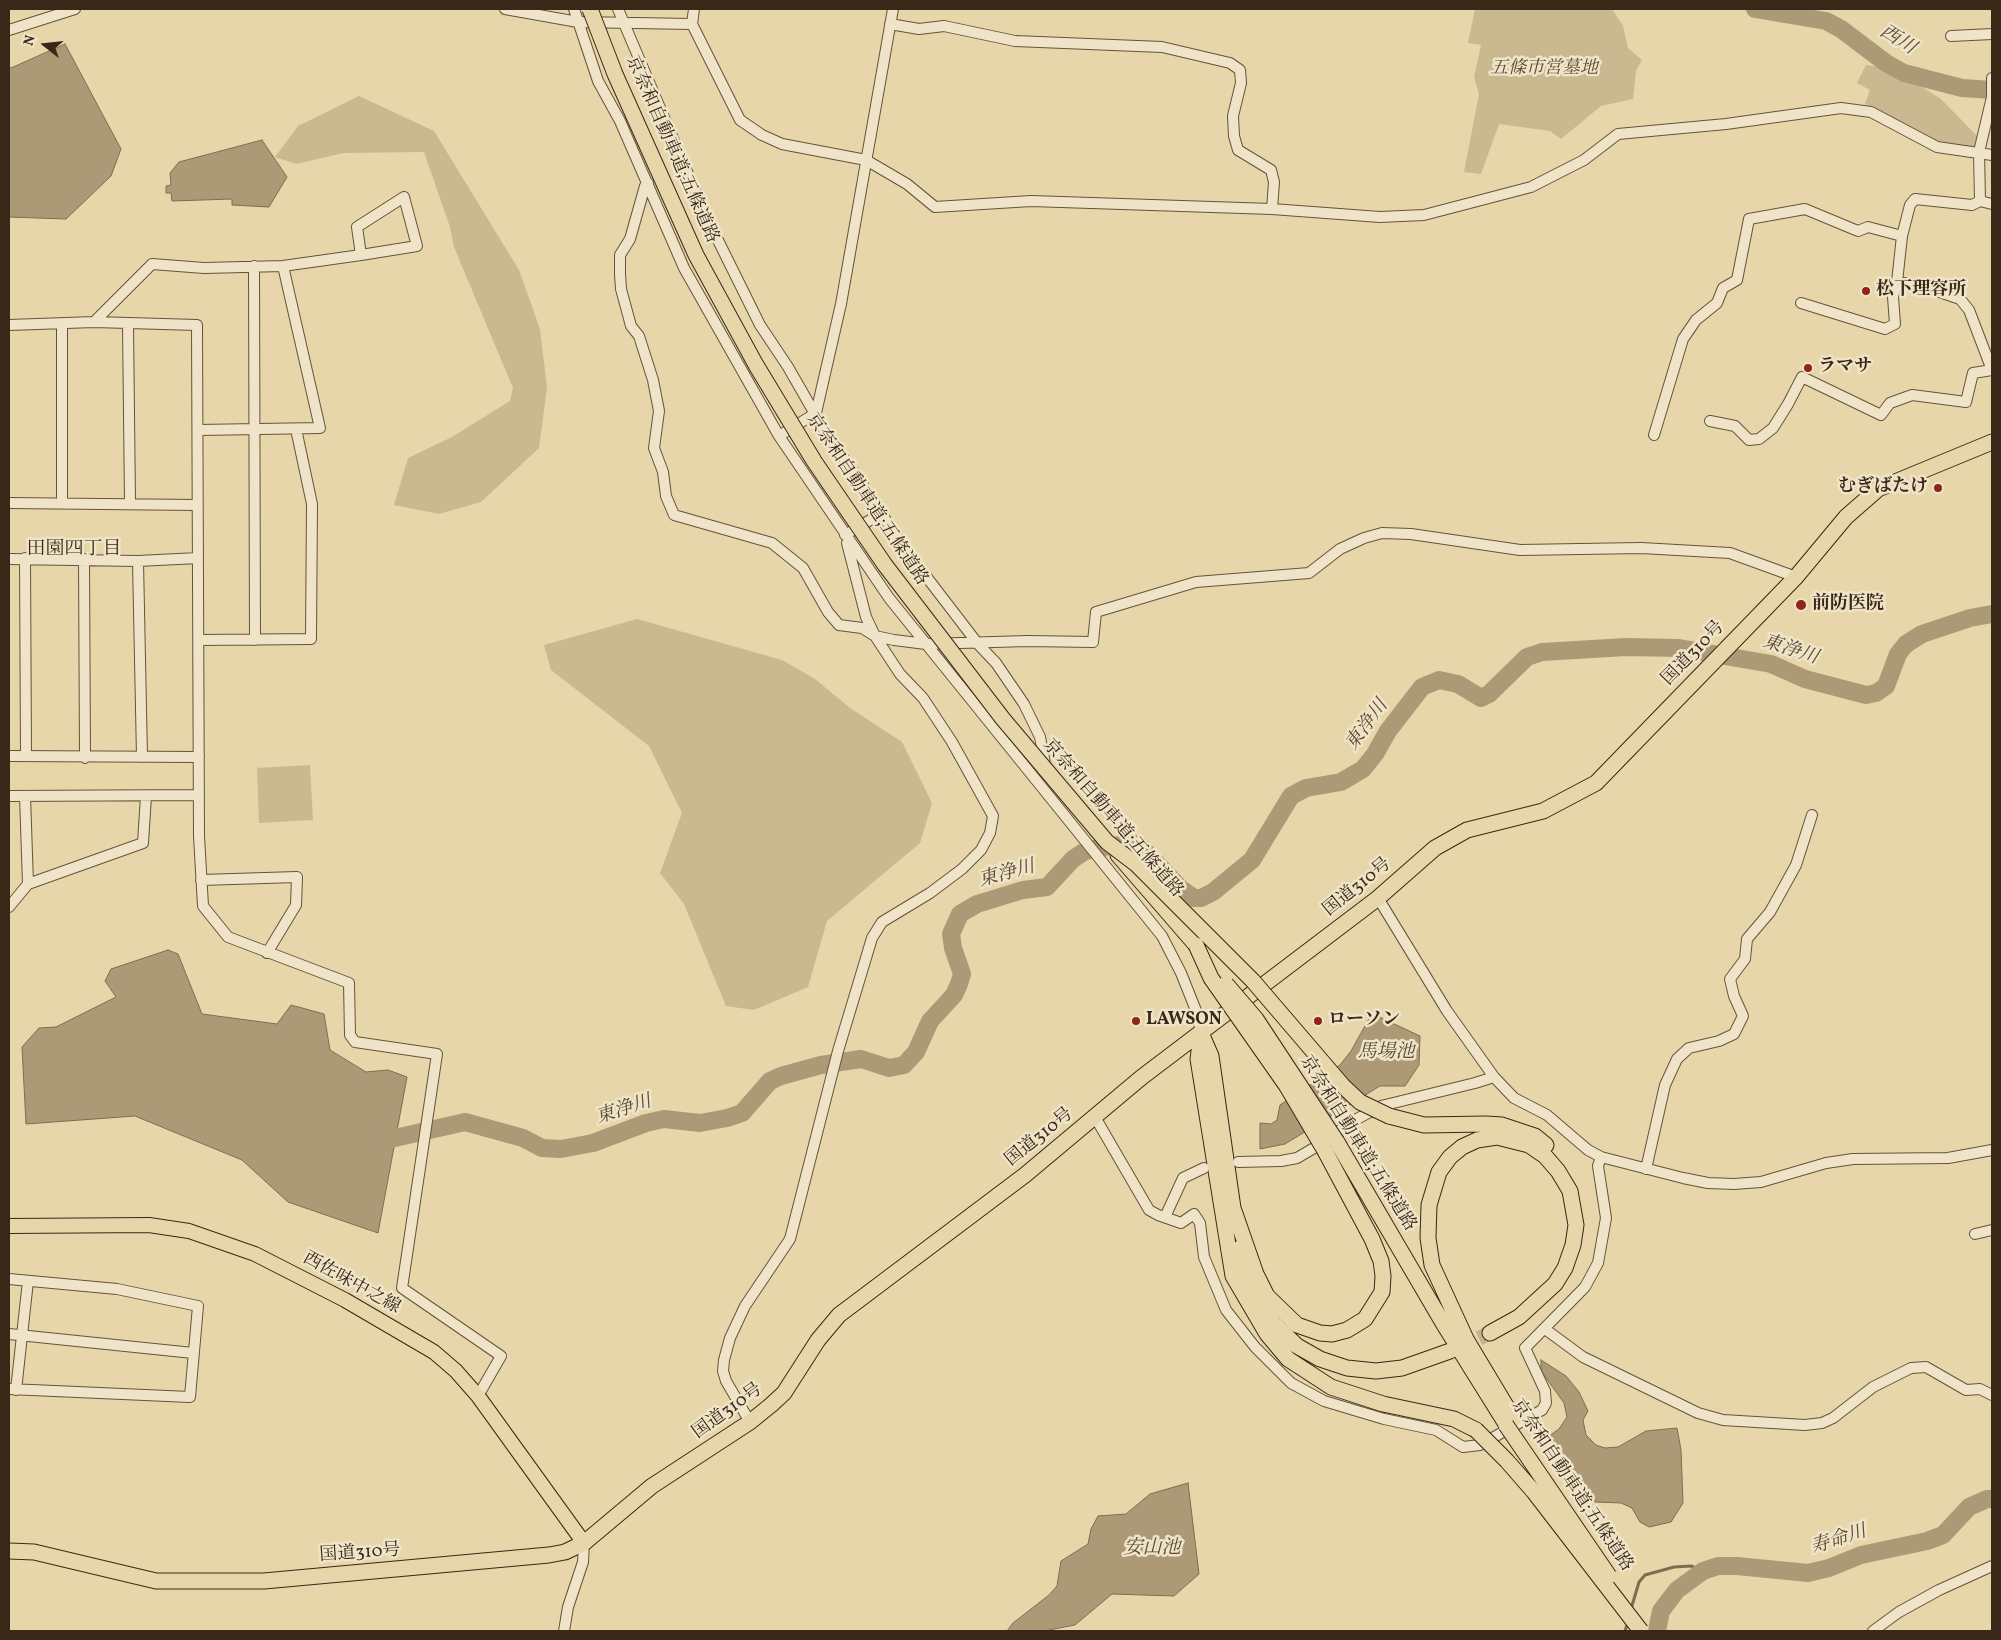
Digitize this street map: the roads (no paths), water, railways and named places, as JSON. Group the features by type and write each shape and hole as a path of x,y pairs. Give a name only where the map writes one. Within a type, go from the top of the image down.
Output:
{"highway":[{"name":"京奈和自動車道;五條道路","path":"590,9 615,74 696,255 756,365 814,461 885,565 971,680 1196,945 1211,978 1331,1146 1443,1323 1510,1422 1536,1469 1647,1631"},
{"name":"国道310号","path":"9,1551 34,1552 156,1581 264,1581 549,1556 565,1552 584,1543 652,1486 750,1422 784,1393 818,1340 839,1315 1025,1175 1142,1077 1378,898 1435,848 1467,830 1543,811 1596,784 1796,577 1846,517 1878,489 1992,442"},
{"path":"1107,842 1136,864 1253,981 1343,1086 1360,1102 1389,1116 1424,1125 1486,1124 1521,1130 1535,1136 1565,1163 1582,1201 1584,1226 1581,1248 1562,1286 1543,1308 1492,1338 1556,1284 1573,1245 1576,1225 1570,1191 1546,1156 1529,1145 1497,1137 1477,1140 1462,1147 1450,1157 1439,1172 1429,1205 1428,1238 1432,1265 1466,1339 1510,1422"},
{"path":"1201,1033 1211,1056 1236,1239 1243,1270 1257,1304 1297,1346 1320,1359 1347,1368 1376,1371 1402,1368 1452,1356 1405,1376 1379,1379 1352,1377 1300,1356 1267,1334"},
{"path":"1201,1033 1198,1059 1233,1276 1246,1302 1267,1334 1288,1359 1331,1387 1383,1404 1454,1419 1476,1430 1534,1492 1641,1631"},
{"path":"1233,1208 1243,1242 1267,1296 1284,1314 1298,1325 1320,1333 1332,1334 1358,1325 1375,1307 1382,1292 1381,1261 1331,1146"}],"main road":[{"name":"西佐味中之線","path":"9,1226 149,1225 189,1230 237,1246 337,1296 434,1352 456,1371 478,1396 584,1543"}],"street":[{"path":"9,30 75,9"},
{"path":"505,9 578,22 692,24"},
{"path":"574,9 598,81 620,121 684,268 780,436 889,598 1162,936 1181,972 1197,1014 1201,1033"},
{"path":"618,9 705,214 760,326 816,413 831,442 882,513 918,568 978,644 996,663 1032,717 1044,756 1046,790"},
{"path":"694,9 692,24 740,120 762,135 782,144 866,160 907,184 935,207 1031,201 1272,210 1380,218 1424,215 1531,187 1584,160 1618,134 1726,124 1841,108 1871,112 1937,147 1992,155"},
{"path":"780,436 816,413 836,329 893,9"},
{"path":"890,24 920,29 944,26 1015,41 1162,47 1230,63 1240,70 1233,116 1234,136 1238,150 1271,170 1274,182 1272,210"},
{"path":"1951,36 1992,34"},
{"path":"1980,201 1979,152 1992,97 1992,79"},
{"path":"648,183 645,186 630,239 620,255 621,289 631,326 639,336 653,380 659,410 654,448 663,472 666,496 674,515 772,543 803,568 828,612 839,625 862,628 875,636 926,644 978,644 1028,641 1093,642 1096,612 1196,582 1309,573 1340,549 1364,538 1382,533 1411,534 1520,550 1641,548 1730,553 1796,577"},
{"path":"94,322 152,264 204,268 283,266 361,255 417,246 404,197 357,227 361,255"},
{"path":"1801,303 1885,328 1894,324 1893,297 1897,282 1902,236 1910,205 1915,199 1972,206 1980,201 1992,204"},
{"path":"1654,435 1683,339 1696,320 1717,303 1723,288 1737,280 1749,219 1805,209 1858,231 1868,227 1902,236"},
{"path":"254,266 256,430 255,640"},
{"path":"198,430 320,428 283,266"},
{"path":"1710,421 1735,426 1748,440 1759,439 1773,428 1802,377 1881,415 1890,403 1912,395 1966,402 1973,373 1992,370 1969,310 1960,299 1922,286 1897,282"},
{"path":"9,325 94,322 197,325 199,795 203,906 228,937 349,983 350,1035 355,1042 437,1054 402,1288 501,1356 478,1396"},
{"path":"62,324 62,503"},
{"path":"128,324 130,504"},
{"path":"199,640 311,639 312,504 296,429"},
{"path":"9,503 197,505"},
{"path":"845,535 882,513"},
{"path":"750,1422 726,1381 723,1371 724,1360 730,1338 745,1306 790,1239 838,1051 872,938 882,922 930,893 962,869 981,850 990,834 993,816 952,742 923,698 900,674 875,636 866,617 845,535"},
{"path":"25,558 26,756"},
{"path":"9,559 138,561 198,558"},
{"path":"84,559 85,758"},
{"path":"138,561 142,757"},
{"path":"9,756 199,758"},
{"path":"9,796 199,795"},
{"path":"25,796 28,884"},
{"path":"9,907 28,884 144,843 146,796"},
{"path":"1646,1168 1665,1085 1677,1059 1689,1048 1719,1041 1734,1034 1743,1016 1734,996 1730,979 1745,959 1747,939 1770,912 1796,865 1812,816"},
{"path":"201,880 297,878 296,905 267,953"},
{"path":"1378,898 1447,1011 1494,1076 1514,1098 1548,1115 1588,1150 1601,1157 1708,1183 1734,1184 1761,1182 1826,1163 1853,1159 1948,1158 1992,1150"},
{"path":"1238,1162 1281,1161 1296,1158 1355,1120 1381,1106 1475,1084 1494,1076"},
{"path":"1096,1117 1150,1210 1181,1223 1194,1214 1200,1223 1204,1257 1226,1310 1255,1347 1291,1382 1333,1404 1384,1419 1436,1430 1457,1446 1471,1447 1480,1445 1542,1410 1546,1402 1544,1391 1525,1348 1585,1287 1598,1263 1606,1218 1598,1166 1601,1157"},
{"path":"1165,1217 1183,1178 1204,1168"},
{"path":"1975,1234 1992,1230"},
{"path":"9,1279 117,1289 198,1306 190,1398 12,1390 22,1335 28,1281"},
{"path":"1545,1329 1583,1357 1698,1413 1723,1420 1805,1425 1822,1422 1833,1418 1873,1387 1911,1368 1926,1367 1966,1390 1980,1389 1992,1394"},
{"path":"9,1334 193,1353"},
{"path":"564,1631 568,1607 583,1562 584,1543"},
{"path":"1873,1631 1899,1612 1939,1590 1992,1566"}],"water":[{"path":"65,44 121,149 111,176 66,219 9,217 9,66 11,68"},
{"path":"262,140 287,177 269,207 232,205 232,199 172,201 171,193 166,193 166,186 171,185 170,173 179,162"},
{"path":"168,950 178,954 202,1014 277,1024 291,1005 324,1014 330,1050 366,1072 388,1070 407,1077 378,1233 288,1202 242,1160 135,1116 26,1124 22,1047 39,1028 56,1027 116,997 105,981 111,969"},
{"name":"馬場池","path":"1377,1016 1420,1036 1419,1065 1405,1086 1380,1086 1285,1144 1260,1149 1260,1123 1271,1124 1277,1120 1280,1105 1340,1065 1351,1051 1370,1017"},
{"path":"1541,1360 1566,1376 1579,1392 1588,1411 1583,1420 1586,1435 1596,1445 1605,1448 1618,1447 1646,1431 1677,1428 1681,1450 1683,1503 1671,1522 1649,1527 1640,1522 1632,1508 1621,1503 1595,1502 1567,1471 1549,1436 1559,1429 1567,1417 1564,1403 1541,1371"},
{"name":"安山池","path":"1188,1483 1199,1574 1174,1596 1112,1594 1075,1625 1044,1631 1007,1631 1013,1623 1049,1595 1057,1586 1061,1561 1088,1544 1091,1529 1098,1516 1126,1514 1150,1494"}],"waterway":[{"name":"西川","path":"1755,9 1826,21 1841,29 1886,63 1904,73 1962,88 1992,90"},
{"name":"東浄川","path":"373,1143 465,1122 523,1138 542,1148 561,1149 593,1143 646,1123 664,1119 700,1123 727,1118 742,1113 770,1081 821,1065 861,1059 889,1068 904,1065 916,1052 930,1021 954,995 959,984 962,974 953,948 951,934 960,914 977,904 1023,890 1047,887 1073,859 1085,851 1109,846 1138,844 1181,889 1194,898 1201,898 1213,892 1252,860 1291,796 1306,788 1341,782 1363,769 1375,754 1388,731 1422,687 1439,680 1458,684 1481,698 1489,694 1527,657 1542,652 1626,647 1679,648 1771,664 1805,679 1866,695 1876,693 1886,686 1898,654 1906,644 1922,634 1970,618 1992,614"},
{"name":"寿命川","path":"1657,1631 1661,1611 1677,1590 1703,1571 1718,1566 1808,1573 1829,1568 1861,1555 1927,1541 1943,1535 1969,1507 1987,1499 1992,1499"},
{"path":"1631,1609 1639,1582 1645,1575 1674,1567 1691,1566 1703,1571"},
{"path":"1625,1631 1628,1622"}],"tunnel":[{"path":"1458,1348 1490,1333"}],"place":[{"name":"松下理容所","path":"1866,291"},
{"name":"ラマサ","path":"1808,368"},
{"name":"むぎばたけ","path":"1938,488"},
{"name":"前防医院","path":"1801,605"},
{"name":"LAWSON","path":"1136,1021"},
{"name":"ローソン","path":"1318,1021"}],"district":[{"name":"田園四丁目","path":"74,551"}],"park label":[{"name":"五條市営墓地","path":"1544,70"}]}
